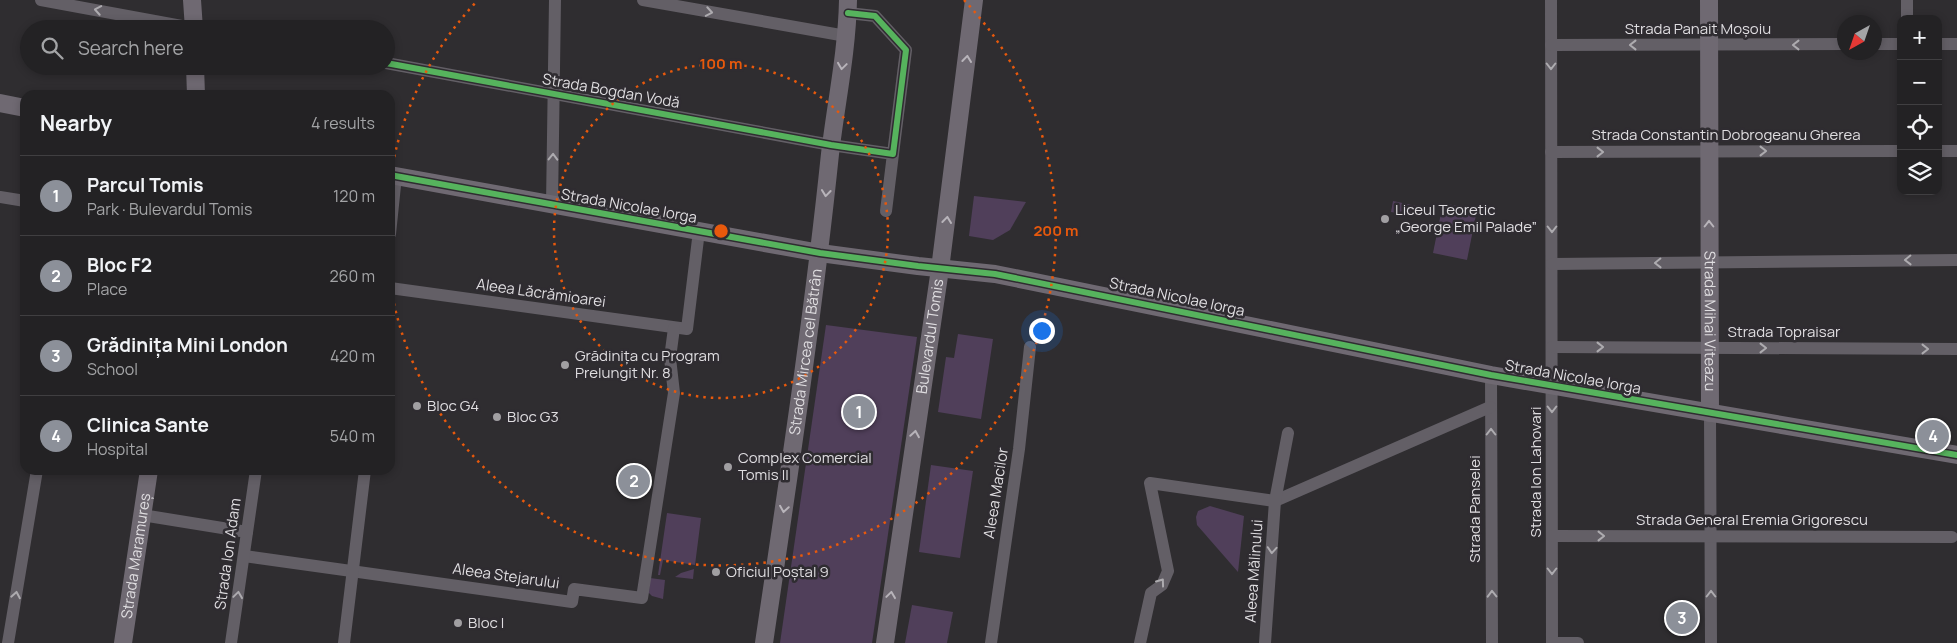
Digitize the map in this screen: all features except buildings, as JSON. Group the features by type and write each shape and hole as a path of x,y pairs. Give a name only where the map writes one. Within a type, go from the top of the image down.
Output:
{"street":[{"path":"41,0 151,20"},
{"path":"192,0 194,20"},
{"path":"552,205 555,0"},
{"path":"644,0 846,36"},
{"name":"Bulevardul Tomis","path":"885,643 940,269 974,0"},
{"name":"Strada Ion Lahovari","path":"1551,0 1552,643"},
{"name":"Strada Mihai Viteazu","path":"1708,0 1711,643"},
{"path":"1907,0 1907,15"},
{"path":"848,6 875,16 906,50 886,211"},
{"name":"Strada Mircea cel Bătrân","path":"764,643 820,253 848,6"},
{"name":"Strada Panait Moșoiu","path":"1552,46 1837,44"},
{"path":"1882,44 1897,44"},
{"path":"1942,44 1957,44"},
{"name":"Strada Bogdan Vodă","path":"395,65 831,145 893,154"},
{"path":"195,75 196,90"},
{"path":"0,103 20,107"},
{"name":"Strada Constantin Dobrogeanu Gherea","path":"1552,152 1897,151"},
{"path":"1942,151 1957,151"},
{"name":"Strada Nicolae Iorga","path":"395,176 820,253 940,269 986,272 1064,286 1491,375 1957,455"},
{"path":"0,197 20,200"},
{"path":"680,329 699,232"},
{"path":"1552,264 1957,260"},
{"name":"Aleea Lăcrămioarei","path":"395,289 680,329"},
{"name":"Aleea Stejarului","path":"353,571 572,602 574,589 642,598 674,393 670,358 680,329"},
{"name":"Aleea Macilor","path":"991,643 1019,449 1030,347"},
{"name":"Strada Topraisar","path":"1552,347 1957,350"},
{"name":"Strada Panselei","path":"1491,375 1492,643"},
{"path":"1275,501 1490,407"},
{"name":"Aleea Mălinului","path":"1265,643 1275,501 1288,433"},
{"path":"8,643 36,475"},
{"name":"Strada Maramureș","path":"123,643 148,475"},
{"name":"Strada Ion Adam","path":"231,643 255,475"},
{"path":"344,643 364,475"},
{"name":"Aleea Mălinului","path":"1140,643 1151,593 1162,585 1168,570 1150,483 1275,501"},
{"path":"142,515 247,532"},
{"name":"Strada General Eremia Grigorescu","path":"1552,536 1952,537"},
{"path":"244,556 353,571"},
{"path":"1552,643 1578,643"}],"shaded area":[{"path":"974,196 1026,202 1010,230 993,240 969,236"},
{"path":"1393,201 1417,206 1414,216 1391,212"},
{"path":"1443,203 1477,210 1467,260 1433,253"},
{"path":"826,325 917,337 872,643 780,643"},
{"path":"958,334 993,339 981,419 938,412 946,357 954,358"},
{"path":"931,465 973,471 960,558 919,552"},
{"path":"1210,506 1244,516 1238,572 1197,525 1196,517 1198,511"},
{"path":"667,513 701,518 695,565 663,560 660,575 658,575"},
{"path":"694,569 693,579 675,577 681,573"},
{"path":"650,578 665,580 663,599 652,596 649,593"},
{"path":"912,605 953,612 947,643 905,643"}],"cycle path":[{"path":"395,65 831,145 893,154 906,50 875,16 848,13"},
{"path":"395,176 820,253 995,274 1491,375 1957,455"}],"place":[{"name":"Liceul Teoretic „George Emil Palade”","path":"1385,219"},
{"name":"Grădinița cu Program Prelungit Nr. 8","path":"565,365"},
{"name":"Bloc G4","path":"417,406"},
{"name":"Parcul Tomis","path":"859,412"},
{"name":"Bloc G3","path":"497,417"},
{"name":"Clinica Sante","path":"1933,436"},
{"name":"Complex Comercial Tomis II","path":"728,467"},
{"name":"Bloc F2","path":"634,481"},
{"name":"Oficiul Poștal 9","path":"716,572"},
{"name":"Grădinița Mini London","path":"1682,618"},
{"name":"Bloc I","path":"458,623"}]}
